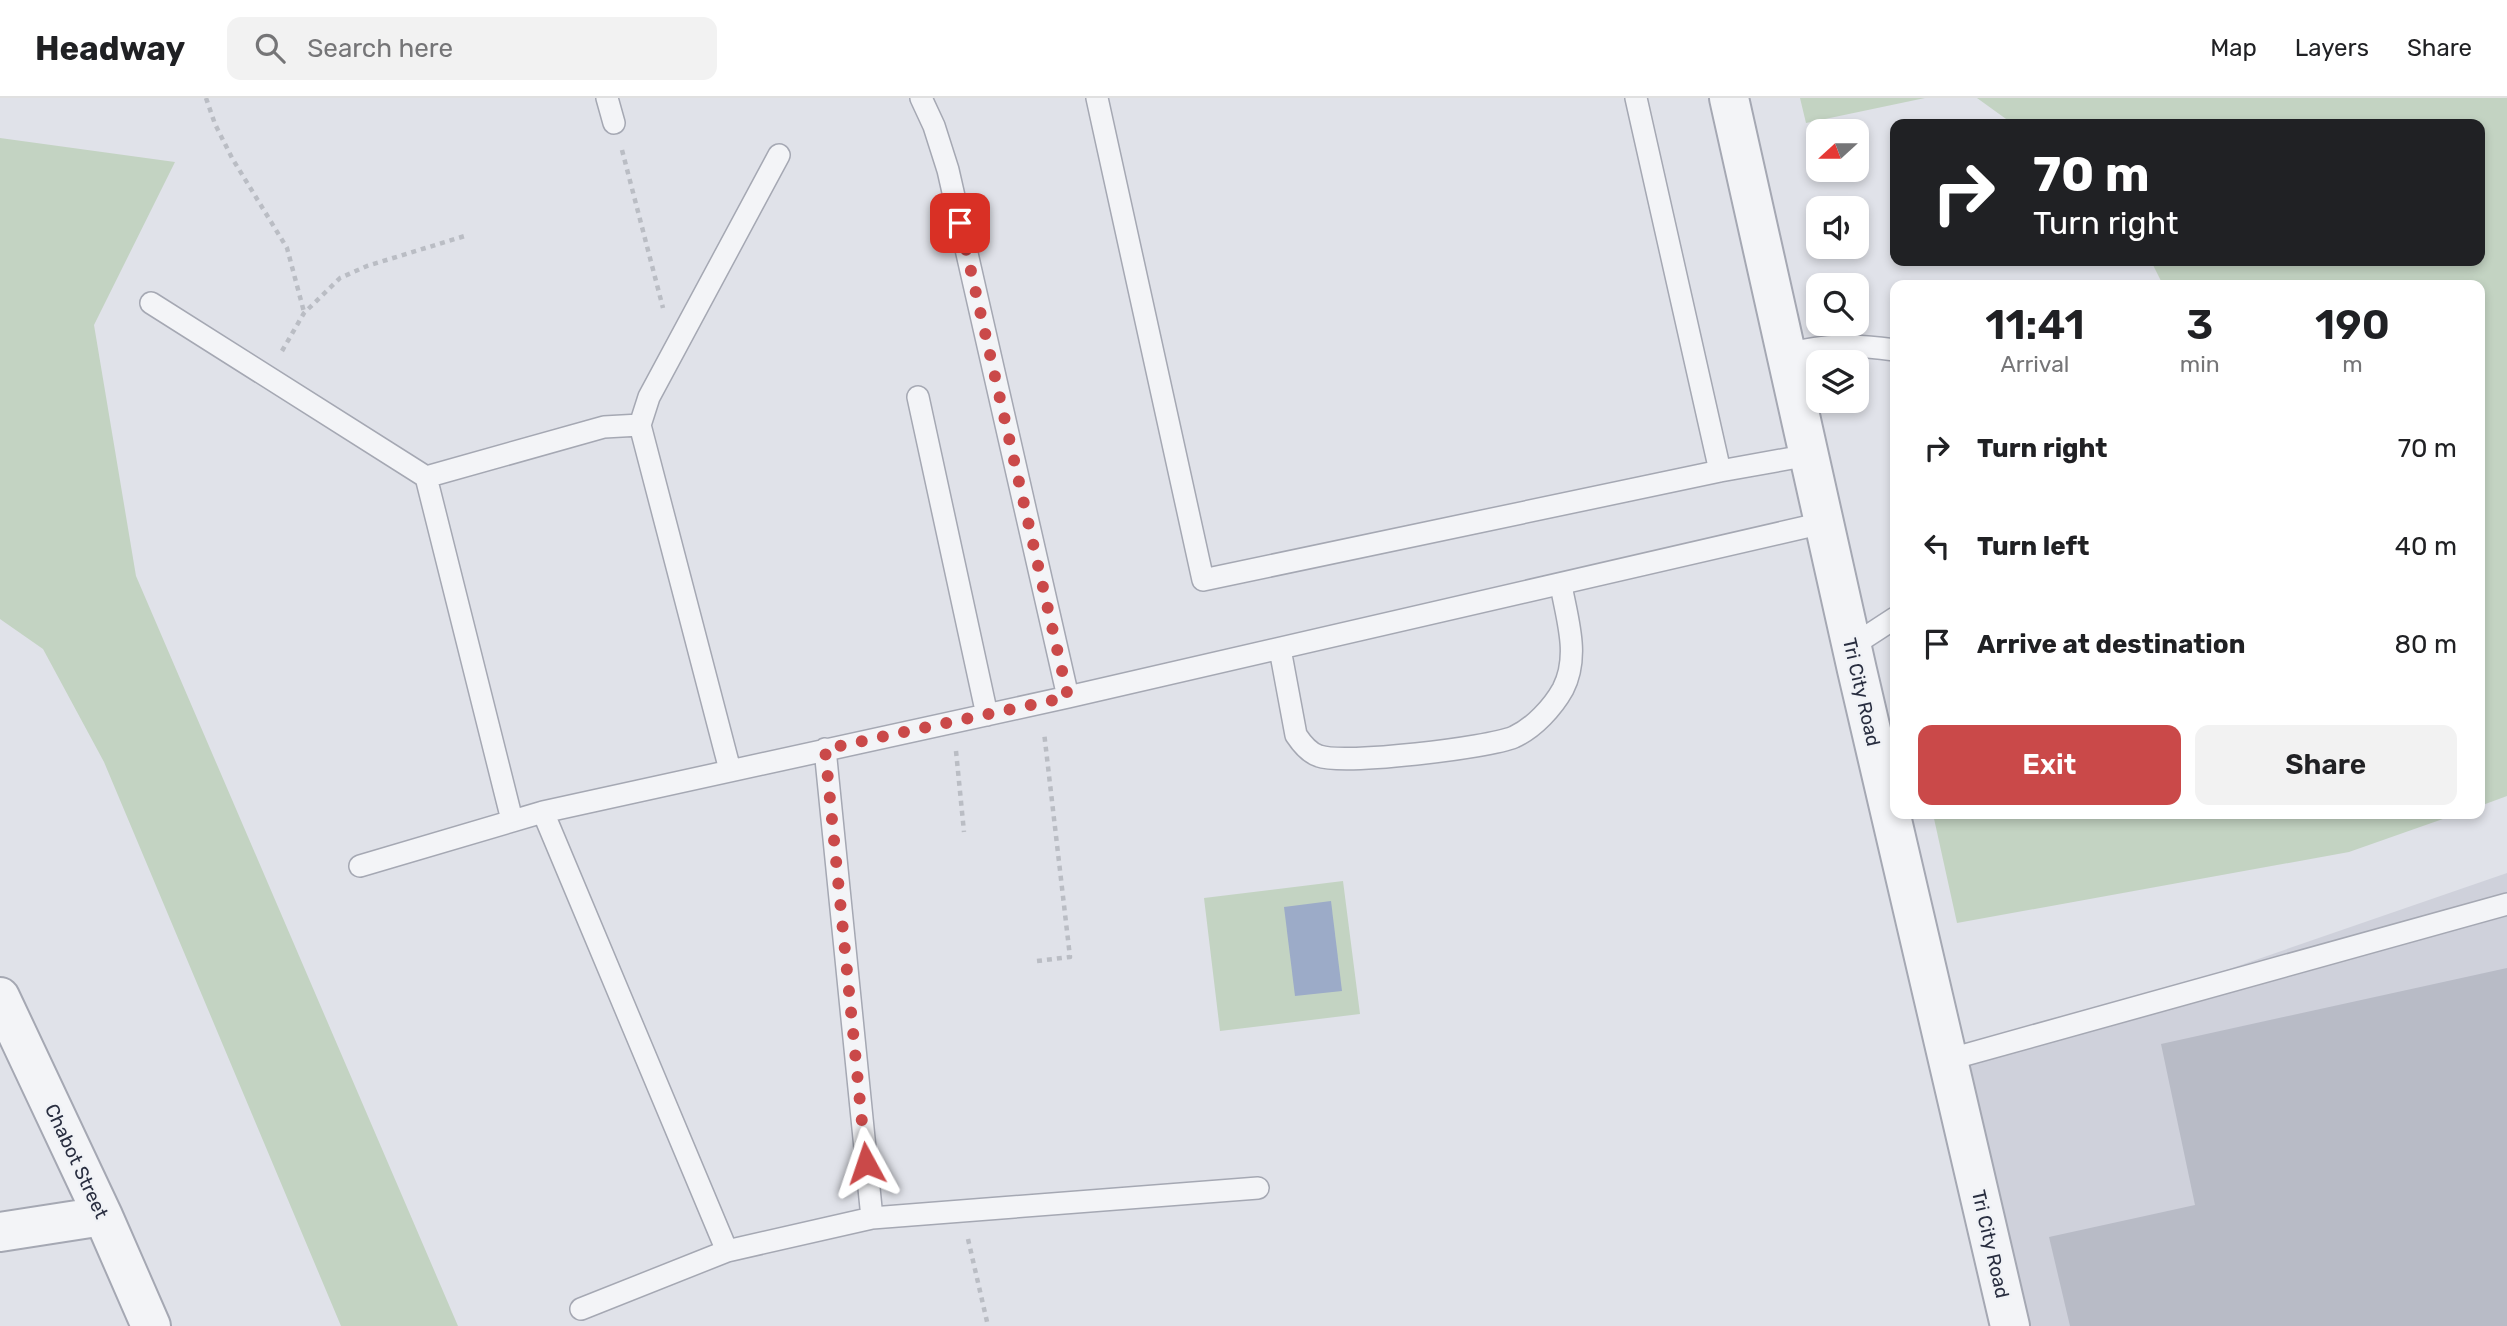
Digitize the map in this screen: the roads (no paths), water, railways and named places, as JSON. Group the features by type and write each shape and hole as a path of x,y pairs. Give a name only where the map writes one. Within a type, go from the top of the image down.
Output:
{"street":[{"name":"Tri City Road","path":"1729,98 1890,812"},
{"name":"Tri City Road","path":"1892,819 2010,1326"},
{"name":"Chabot Street","path":"0,997 103,1216 150,1326"},
{"path":"0,1232 103,1216"}],"lane":[{"path":"607,98 614,123"},
{"path":"921,98 934,126 948,170 1068,697"},
{"path":"1097,98 1203,580 1720,471 1808,455"},
{"path":"1636,98 1720,471"},
{"path":"730,770 640,425 649,397 779,155"},
{"path":"151,303 426,477 512,820"},
{"path":"1786,354 1818,346 1853,344 1890,348"},
{"path":"918,397 987,715"},
{"path":"426,477 604,427 640,425"},
{"path":"360,866 542,812 1068,697 1824,523"},
{"path":"1280,649 1296,735 1304,746 1318,756 1338,760 1457,750 1492,744 1516,736 1537,721 1563,688 1573,648 1561,584"},
{"path":"1852,646 1890,621"},
{"path":"825,749 872,1218"},
{"path":"542,812 727,1251"},
{"path":"1947,1060 2507,904"},
{"path":"581,1309 727,1251 872,1218 1258,1188"}],"water":[{"path":"1331,901 1342,991 1295,996 1284,907"}]}
